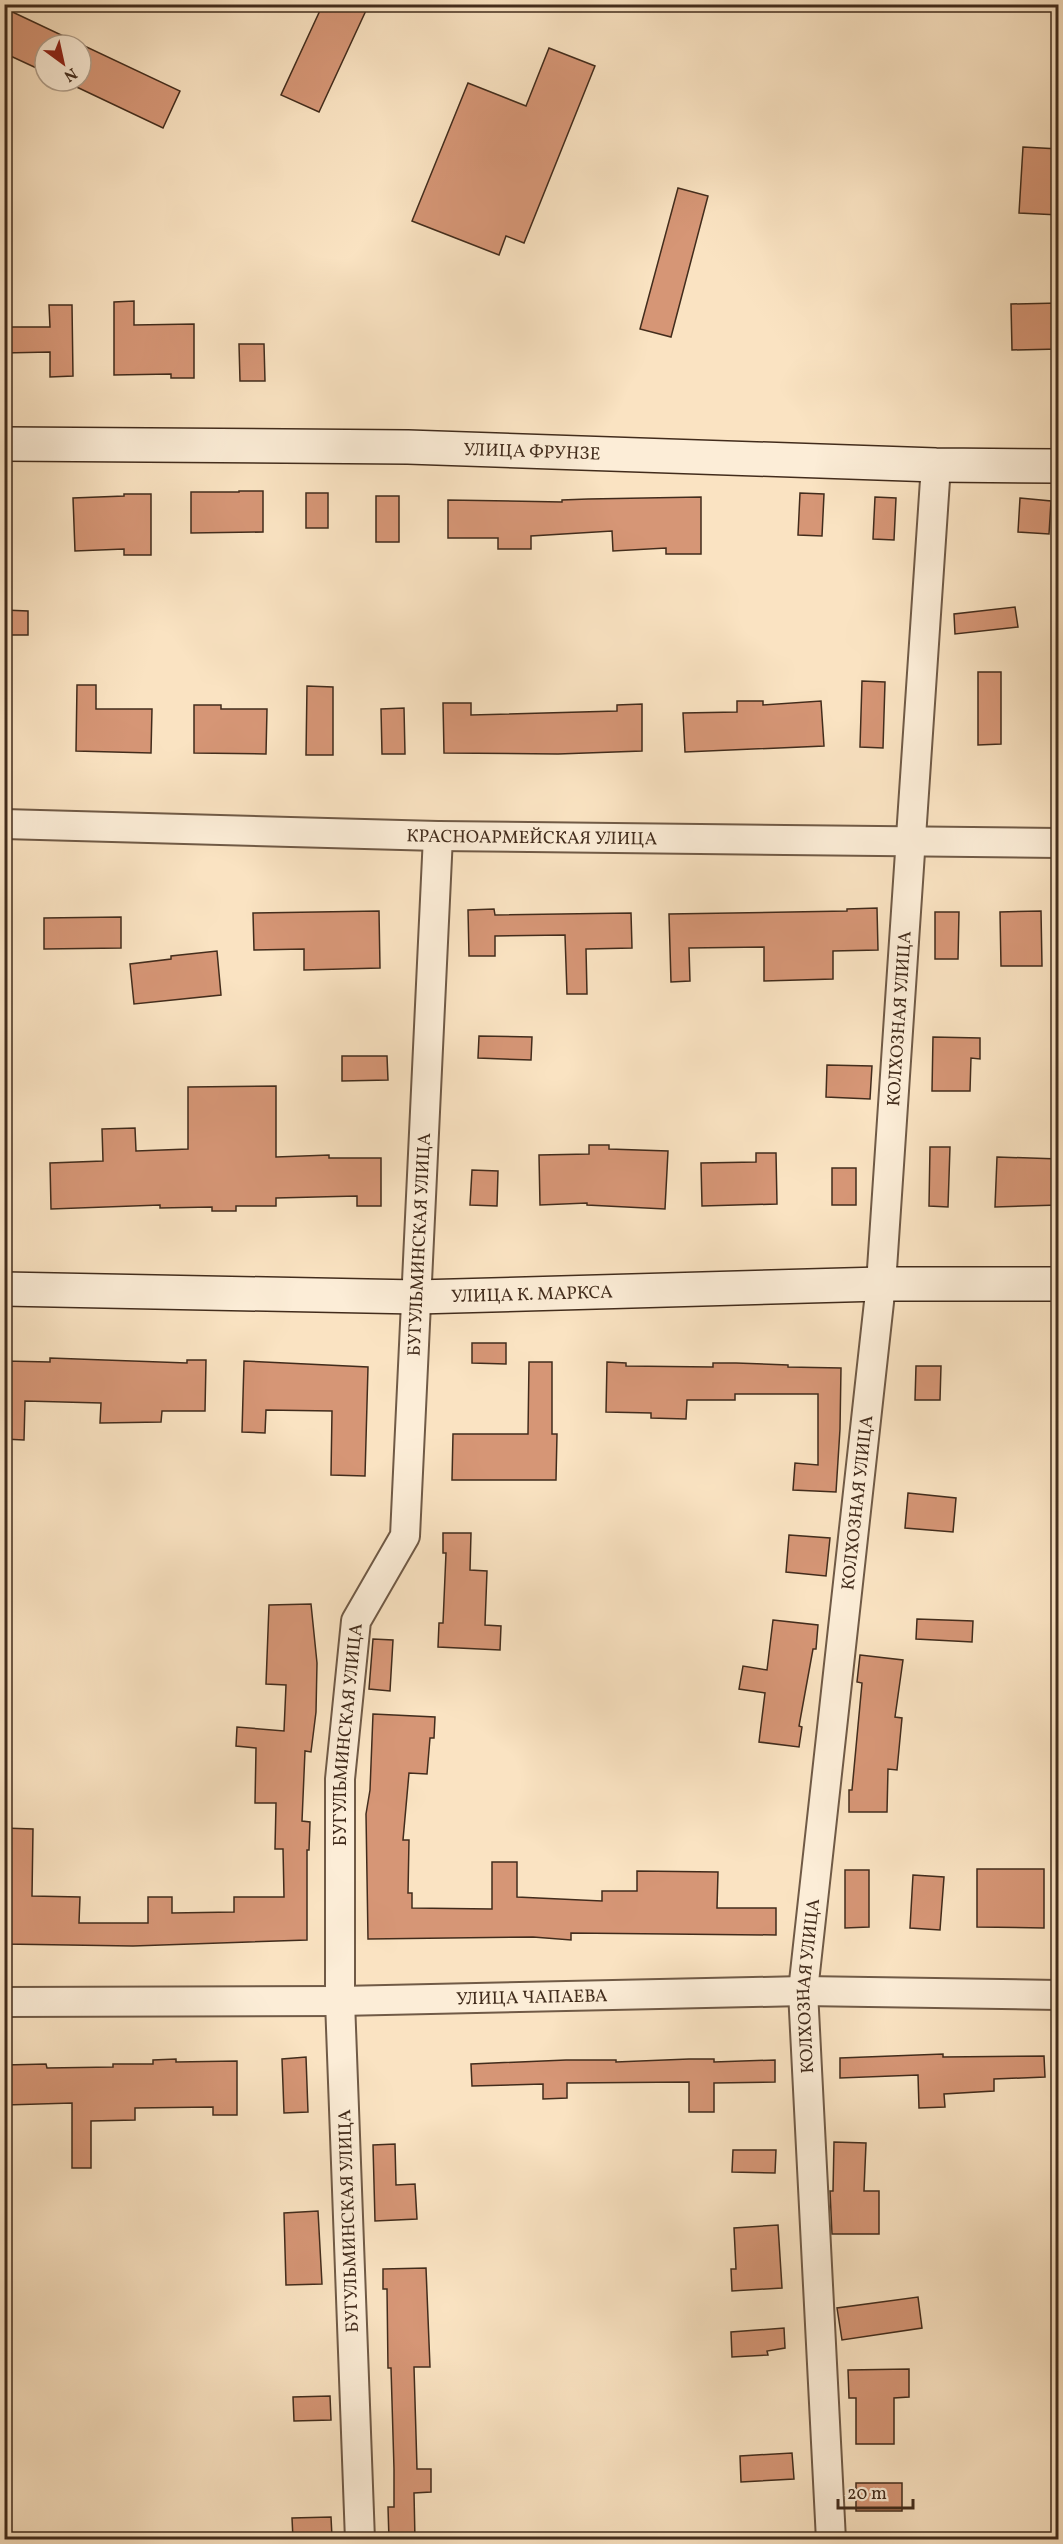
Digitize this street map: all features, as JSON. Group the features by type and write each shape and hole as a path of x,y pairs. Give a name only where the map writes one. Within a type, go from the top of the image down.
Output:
{"main road":[{"name":"УЛИЦА ФРУНЗЕ","path":"4,444 408,447 936,465 1059,466"},
{"name":"УЛИЦА К. МАРКСА","path":"4,1288 417,1296 881,1284 1059,1284"}],"street":[{"name":"КОЛХОЗНАЯ УЛИЦА","path":"831,2540 803,1991 881,1284 936,465"},
{"name":"КРАСНОАРМЕЙСКАЯ УЛИЦА","path":"4,824 438,836 1059,843"},
{"name":"БУГУЛЬМИНСКАЯ УЛИЦА","path":"360,2540 340,2001 340,1779 356,1621 405,1536 438,836"},
{"name":"УЛИЦА ЧАПАЕВА","path":"4,2002 340,2001 803,1991 1059,1995"}],"building":[{"path":"323,4 369,4 319,112 281,95"},
{"path":"4,8 57,33 33,33 33,66 4,53"},
{"path":"549,48 595,66 524,243 506,236 499,255 412,221 468,83 526,106"},
{"path":"93,50 180,91 163,128 89,93 93,93"},
{"path":"1023,147 1059,149 1059,215 1019,213"},
{"path":"678,188 708,196 671,337 640,329"},
{"path":"134,301 134,325 194,324 194,378 171,378 171,374 114,375 114,302"},
{"path":"1059,303 1059,349 1012,350 1011,304"},
{"path":"49,305 72,305 73,376 50,377 50,352 4,353 4,327 50,327"},
{"path":"239,344 264,344 265,381 240,381"},
{"path":"263,491 263,532 191,533 191,492"},
{"path":"306,493 328,493 328,528 306,528"},
{"path":"800,493 824,494 822,536 798,535"},
{"path":"124,494 151,494 151,555 124,555 124,549 75,551 73,498 124,496"},
{"path":"376,496 399,496 399,542 376,542"},
{"path":"701,497 701,554 666,554 666,548 613,551 612,531 531,536 531,549 498,549 498,538 448,538 448,500 562,502 562,500 588,499"},
{"path":"875,497 896,498 894,540 873,539"},
{"path":"1020,498 1051,501 1049,534 1018,532"},
{"path":"1015,607 1018,627 955,634 954,614"},
{"path":"4,610 28,611 28,635 4,635"},
{"path":"978,672 1001,672 1001,744 978,745"},
{"path":"862,681 885,682 883,748 860,747"},
{"path":"77,685 96,685 96,709 152,709 151,753 76,751"},
{"path":"307,686 333,687 333,755 306,755"},
{"path":"737,701 763,701 763,705 821,701 824,746 685,752 683,713 737,712"},
{"path":"443,703 471,703 471,715 617,711 617,705 642,704 642,751 558,754 444,753"},
{"path":"194,705 221,705 221,709 267,709 266,754 194,753"},
{"path":"404,708 405,754 382,754 381,709"},
{"path":"877,908 878,950 833,951 833,979 764,981 764,947 689,948 690,981 671,982 669,914 847,911 847,909"},
{"path":"494,909 495,915 631,913 632,948 586,949 587,994 567,994 565,935 495,936 495,956 469,956 468,910"},
{"path":"379,911 380,968 304,970 304,949 254,950 253,913"},
{"path":"1041,911 1042,966 1001,966 1000,912"},
{"path":"935,912 959,912 958,959 935,959"},
{"path":"121,917 121,948 44,949 44,918"},
{"path":"217,951 221,995 134,1004 130,964 171,959 171,956"},
{"path":"479,1036 532,1037 531,1060 478,1058"},
{"path":"933,1037 980,1038 980,1059 971,1058 970,1091 932,1091"},
{"path":"342,1056 387,1056 388,1080 342,1081"},
{"path":"827,1065 872,1066 870,1099 826,1097"},
{"path":"276,1086 276,1157 329,1155 329,1158 381,1158 381,1206 357,1206 357,1196 276,1198 276,1206 236,1206 236,1211 212,1211 212,1207 160,1208 160,1205 51,1209 50,1163 103,1161 102,1129 135,1128 136,1151 188,1149 188,1087"},
{"path":"589,1145 609,1145 609,1149 668,1151 665,1209 587,1205 587,1203 540,1205 539,1155 589,1154"},
{"path":"930,1147 950,1147 948,1207 929,1206"},
{"path":"756,1153 776,1153 777,1204 702,1206 701,1163 756,1162"},
{"path":"997,1157 1059,1159 1059,1205 995,1207"},
{"path":"832,1168 856,1168 856,1205 832,1205"},
{"path":"472,1170 498,1171 497,1206 470,1205"},
{"path":"472,1343 506,1343 506,1364 472,1363"},
{"path":"50,1358 187,1363 187,1360 206,1360 205,1411 162,1411 161,1422 100,1423 101,1403 25,1401 24,1440 4,1439 4,1361 50,1362"},
{"path":"244,1361 368,1367 365,1476 331,1475 332,1411 266,1410 265,1433 242,1432"},
{"path":"529,1362 552,1362 552,1434 557,1434 556,1480 452,1480 453,1434 528,1434"},
{"path":"607,1362 626,1363 626,1366 713,1367 713,1363 736,1363 841,1368 836,1492 793,1490 795,1463 818,1465 818,1394 735,1394 735,1400 687,1400 686,1419 651,1418 651,1413 606,1412"},
{"path":"916,1366 941,1366 940,1400 915,1400"},
{"path":"908,1493 956,1498 953,1532 905,1528"},
{"path":"443,1533 471,1533 470,1570 487,1571 485,1625 501,1626 500,1650 438,1647 439,1623 443,1623 446,1553 443,1553"},
{"path":"789,1535 830,1538 826,1576 786,1572"},
{"path":"311,1604 317,1663 316,1712 311,1752 305,1751 302,1821 310,1822 309,1850 307,1850 307,1940 133,1946 4,1944 4,1828 33,1829 32,1896 80,1897 79,1923 148,1923 148,1897 172,1897 172,1913 234,1912 234,1897 284,1897 283,1849 275,1849 276,1803 255,1803 256,1748 236,1746 237,1727 284,1731 286,1685 266,1684 269,1605"},
{"path":"917,1619 973,1621 972,1642 916,1639"},
{"path":"773,1620 818,1625 816,1649 813,1649 799,1726 802,1727 799,1747 759,1742 765,1693 739,1689 743,1666 767,1670"},
{"path":"373,1639 393,1640 390,1691 369,1689"},
{"path":"860,1655 903,1660 895,1717 902,1718 897,1770 888,1769 887,1812 849,1812 849,1790 852,1790 862,1683 857,1682"},
{"path":"373,1714 435,1717 434,1738 430,1738 427,1774 409,1773 403,1840 409,1840 408,1893 412,1893 412,1908 492,1909 492,1862 517,1862 517,1897 602,1901 602,1891 637,1891 637,1871 718,1872 717,1908 776,1908 776,1935 571,1933 571,1940 533,1937 368,1939 366,1814 370,1790"},
{"path":"977,1869 1044,1869 1044,1928 977,1927"},
{"path":"845,1870 869,1870 869,1927 845,1928"},
{"path":"913,1875 944,1877 940,1930 910,1928"},
{"path":"943,2054 943,2057 1044,2056 1045,2077 994,2079 994,2091 944,2094 945,2107 919,2108 918,2075 840,2078 840,2058"},
{"path":"306,2057 308,2112 284,2113 282,2059"},
{"path":"176,2059 176,2062 237,2061 237,2115 213,2115 213,2107 135,2108 135,2120 91,2121 91,2168 72,2168 72,2103 6,2105 5,2065 46,2064 47,2068 113,2067 113,2064 153,2064 153,2060"},
{"path":"714,2059 714,2062 775,2060 775,2082 714,2083 714,2112 689,2112 689,2082 567,2083 567,2098 543,2099 543,2084 472,2086 471,2064 566,2060 616,2060 616,2062"},
{"path":"834,2142 866,2143 864,2191 879,2191 879,2234 832,2234 830,2191 833,2191"},
{"path":"395,2144 396,2185 415,2184 417,2219 375,2221 373,2145"},
{"path":"733,2150 776,2150 775,2173 732,2172"},
{"path":"318,2211 322,2284 286,2285 284,2213"},
{"path":"778,2225 782,2288 732,2291 731,2269 736,2269 734,2228"},
{"path":"426,2268 430,2367 414,2367 417,2469 431,2469 431,2492 414,2493 415,2540 389,2540 388,2507 394,2507 394,2469 391,2368 388,2368 387,2289 383,2289 383,2269"},
{"path":"918,2297 922,2328 842,2340 837,2308"},
{"path":"784,2328 785,2348 767,2351 768,2355 732,2357 731,2332"},
{"path":"909,2369 909,2397 894,2398 894,2444 856,2444 856,2398 849,2398 848,2370"},
{"path":"330,2396 331,2420 294,2421 293,2397"},
{"path":"792,2453 794,2479 741,2482 740,2456"},
{"path":"856,2483 902,2483 902,2511 856,2511"},
{"path":"331,2517 332,2537 293,2539 292,2518"}]}
